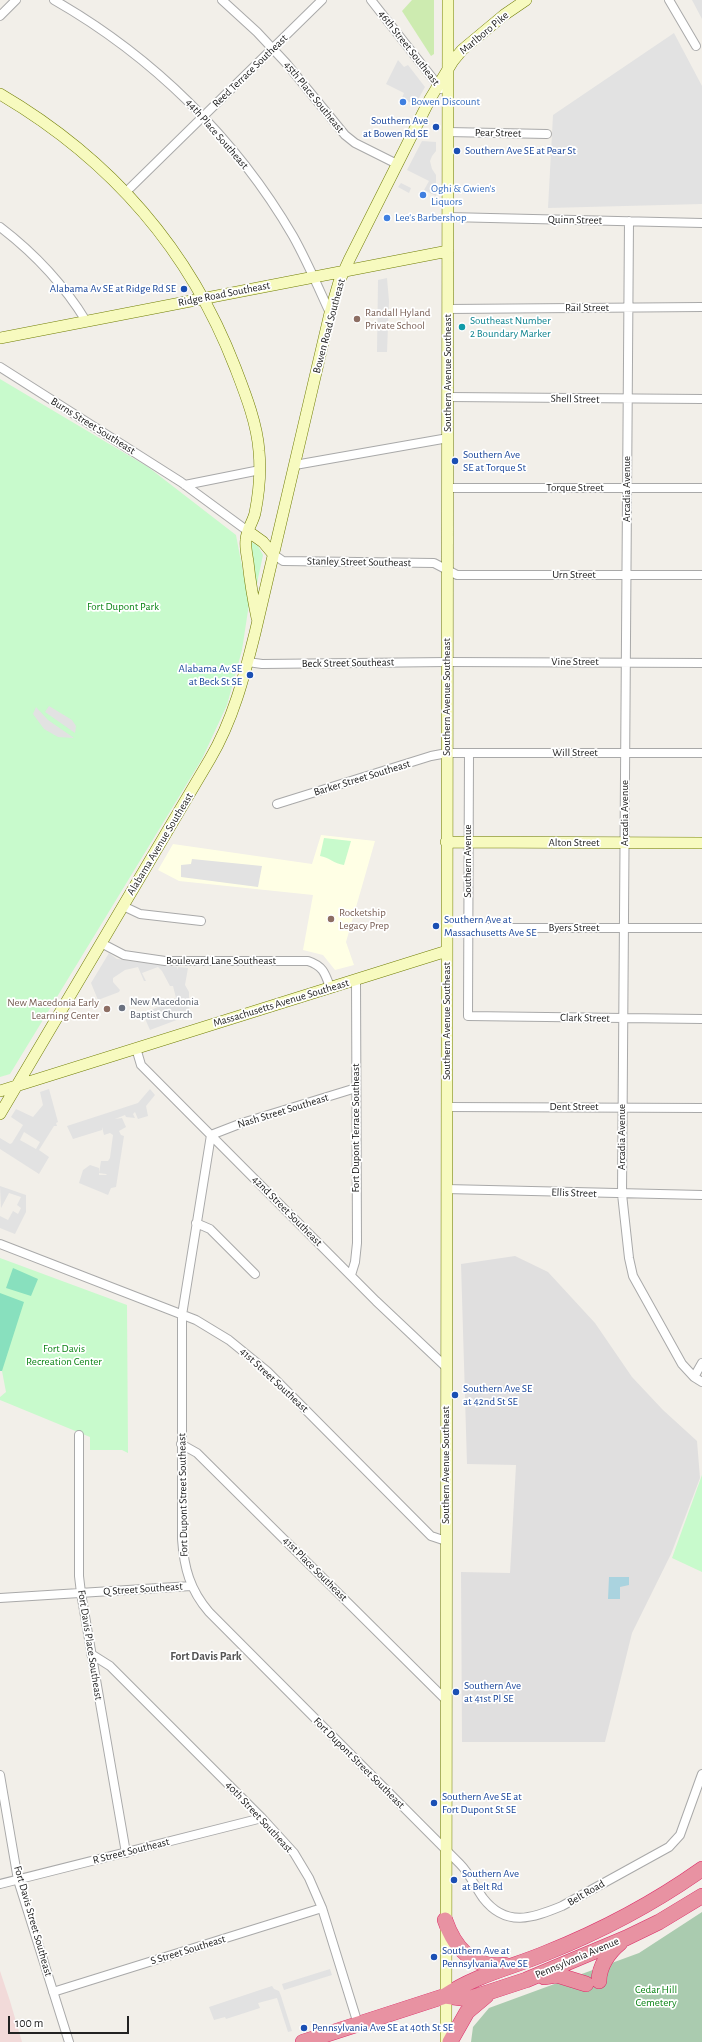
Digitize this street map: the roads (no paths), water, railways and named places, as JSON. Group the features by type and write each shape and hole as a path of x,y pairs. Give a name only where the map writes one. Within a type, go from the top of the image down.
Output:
{"highway":[{"name":"Pennsylvania Avenue","path":"445,1996 465,1982 522,1963 609,1925 670,1890 702,1869"},
{"path":"670,1890 681,1908"},
{"name":"Pennsylvania Avenue","path":"445,1996 468,1999 526,1980 626,1938 702,1896"},
{"path":"445,1920 449,1932 458,1946 466,1955 478,1963 496,1966 522,1963"},
{"path":"526,1980 557,1975 593,1982 612,1950 626,1938"},
{"path":"450,2042 467,2012 493,1990"},
{"path":"303,2042 445,1996"}],"main road":[{"name":"Southern Avenue Southeast","path":"446,2042 445,1699 448,132 446,71 448,0"},
{"name":"Marlboro Pike","path":"446,71 462,50 504,15 526,0"},
{"name":"Bowen Road Southeast","path":"273,554 330,313 344,271 446,71"},
{"path":"0,94 34,115 66,138 100,166 126,192 164,238 204,298 226,344 244,391 258,443 260,470 254,514 246,539 251,591 258,622"},
{"name":"Ridge Road Southeast","path":"0,338 448,251"},
{"name":"Burns Street Southeast","path":"249,532 263,542 273,554"},
{"name":"Alabama Avenue Southeast","path":"0,1114 214,751 233,709 248,662 273,554"},
{"name":"Alton Street","path":"446,842 702,843"},
{"name":"Massachusetts Avenue Southeast","path":"0,1091 447,951"}],"street":[{"path":"0,16 16,0"},
{"name":"44th Place Southeast","path":"54,0 94,24 128,49 169,84 203,116 230,146 264,191 293,236 330,313"},
{"name":"45th Place Southeast","path":"222,0 273,48 302,81 345,135 355,143 398,164"},
{"name":"Reed Terrace Southeast","path":"126,192 322,0"},
{"name":"46th Street Southeast","path":"371,0 447,96"},
{"path":"669,0 696,46"},
{"name":"Pear Street","path":"448,132 547,134"},
{"name":"Quinn Street","path":"448,217 702,223"},
{"name":"Arcadia Avenue","path":"629,221 622,1194 629,1258 633,1276 682,1364 694,1377 702,1382"},
{"path":"0,227 50,273 86,321"},
{"name":"Rail Street","path":"448,309 702,307"},
{"name":"Burns Street Southeast","path":"0,367 185,485 249,532"},
{"name":"Shell Street","path":"448,398 702,399"},
{"path":"295,465 448,438"},
{"path":"185,485 260,470"},
{"name":"Torque Street","path":"448,488 702,488"},
{"name":"Stanley Street Southeast","path":"273,554 283,561 432,563 447,570"},
{"name":"Urn Street","path":"447,570 457,575 702,575"},
{"name":"Beck Street Southeast","path":"248,662 262,664 447,662"},
{"name":"Vine Street","path":"447,662 702,663"},
{"name":"Will Street","path":"447,753 702,752"},
{"name":"Barker Street Southeast","path":"277,804 431,756 447,753"},
{"name":"Southern Avenue","path":"468,1016 469,753"},
{"path":"123,906 140,914 201,921"},
{"name":"Byers Street","path":"447,928 702,928"},
{"name":"Boulevard Lane Southeast","path":"101,943 124,955 165,961 308,961 318,964 326,975 330,987"},
{"name":"Fort Dupont Terrace Southeast","path":"351,1276 355,1262 357,1243 356,979"},
{"name":"Clark Street","path":"468,1016 702,1019"},
{"name":"42nd Street Southeast","path":"136,1048 141,1065 351,1276 446,1367"},
{"name":"Nash Street Southeast","path":"211,1135 242,1123 356,1088"},
{"name":"Dent Street","path":"447,1107 702,1108"},
{"name":"Fort Dupont Street Southeast","path":"211,1135 182,1315 182,1539 186,1571 191,1586 209,1612 445,1850"},
{"name":"Ellis Street","path":"446,1189 702,1195"},
{"path":"196,1223 210,1229 255,1274"},
{"name":"41st Street Southeast","path":"0,1244 182,1315 213,1330 254,1359 431,1536 446,1541"},
{"path":"694,1377 702,1363"},
{"name":"Fort Davis Place Southeast","path":"79,1435 79,1576 91,1654 126,1853"},
{"name":"41st Place Southeast","path":"182,1444 197,1453 445,1699"},
{"name":"Q Street Southeast","path":"0,1598 191,1586"},
{"name":"40th Street Southeast","path":"91,1654 110,1666 262,1818 298,1860 312,1883 322,1908 358,2024"},
{"name":"Belt Road","path":"445,1850 464,1868 484,1899 495,1910 514,1918 533,1918 562,1906 672,1844 680,1835 688,1818 702,1774"},
{"name":"Fort Davis Street Southeast","path":"0,1775 18,1880 69,2042"},
{"name":"R Street Southeast","path":"0,1884 262,1818"},
{"name":"S Street Southeast","path":"53,1992 322,1908"}],"water":[{"path":"609,1577 629,1577 629,1585 620,1587 620,1599 608,1599"}],"place":[{"name":"Bowen Discount","path":"403,102"},
{"name":"Southern Ave at Bowen Rd SE","path":"436,127"},
{"name":"Southern Ave SE at Pear St","path":"457,151"},
{"name":"Oghi & Gwien's Liquors","path":"423,195"},
{"name":"Lee's Barbershop","path":"387,218"},
{"name":"Alabama Av SE at Ridge Rd SE","path":"184,289"},
{"name":"Randall Hyland Private School","path":"357,319"},
{"name":"Southeast Number 2 Boundary Marker","path":"462,327"},
{"name":"Southern Ave SE at Torque St","path":"455,461"},
{"name":"Alabama Av SE at Beck St SE","path":"250,675"},
{"name":"Rocketship Legacy Prep","path":"331,919"},
{"name":"Southern Ave at Massachusetts Ave SE","path":"436,926"},
{"name":"New Macedonia Baptist Church","path":"122,1008"},
{"name":"New Macedonia Early Learning Center","path":"107,1009"},
{"name":"Southern Ave SE at 42nd St SE","path":"455,1395"},
{"name":"Southern Ave at 41st Pl SE","path":"456,1692"},
{"name":"Southern Ave SE at Fort Dupont St SE","path":"434,1803"},
{"name":"Southern Ave at Belt Rd","path":"454,1880"},
{"name":"Southern Ave at Pennsylvania Ave SE","path":"434,1957"},
{"name":"Pennsylvania Ave SE at 40th St SE","path":"304,2028"}],"district":[{"name":"Fort Davis Park","path":"206,1656"}],"park label":[{"name":"Fort Dupont Park","path":"123,607"},
{"name":"Fort Davis Recreation Center","path":"64,1355"},
{"name":"Cedar Hill Cemetery","path":"656,1996"}]}
